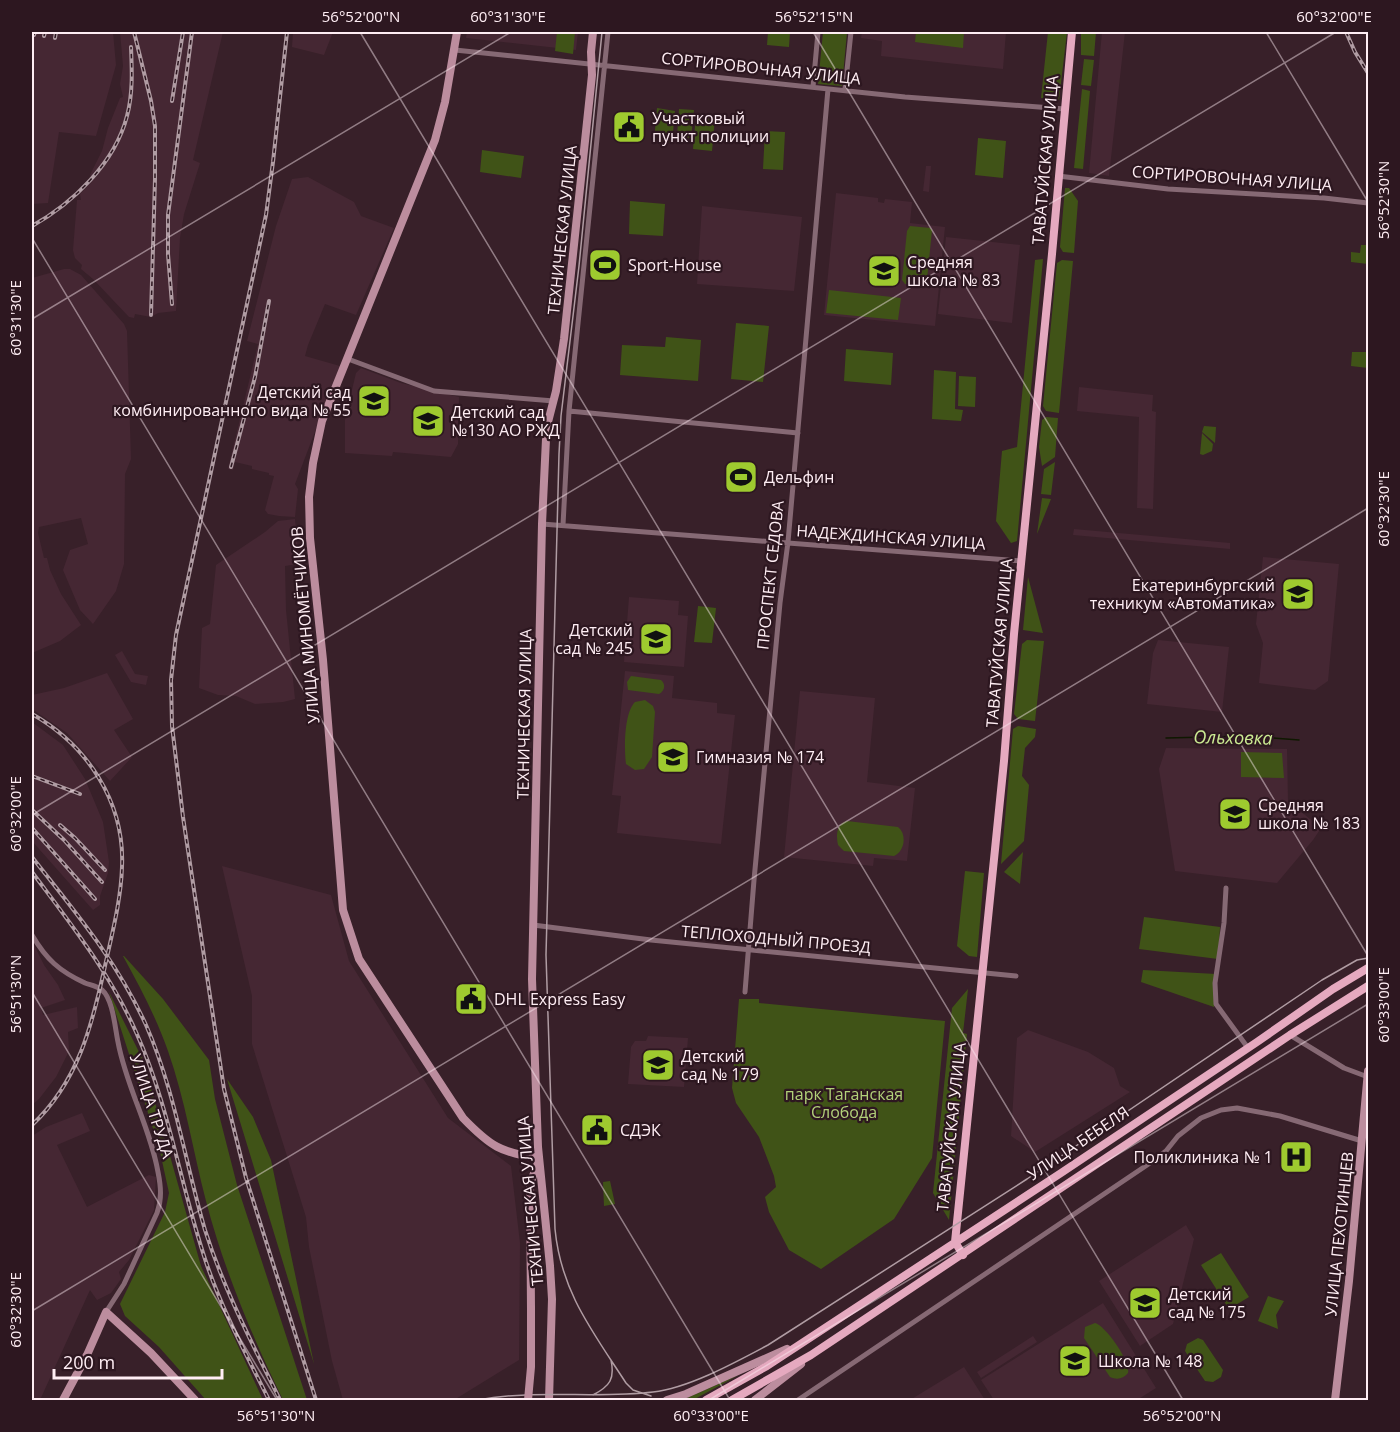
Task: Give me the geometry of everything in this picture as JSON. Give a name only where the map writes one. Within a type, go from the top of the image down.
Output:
[{"type":"main road","name":"УЛИЦА МИНОМЁТЧИКОВ","points":[[457,32],[435,140],[322,421],[309,497],[310,538],[323,660],[343,910],[360,959],[463,1118],[480,1136],[494,1146],[512,1154],[539,1158]]},
{"type":"main road","name":"ТЕХНИЧЕСКАЯ УЛИЦА","points":[[549,1401],[552,1329],[550,1266],[539,1158],[534,1064],[532,925],[542,524],[546,439],[564,339],[592,75],[593,32]]},
{"type":"main road","name":"ТАВАТУЙСКАЯ УЛИЦА","points":[[954,1242],[1003,772],[1072,32]]},
{"type":"main road","name":"УЛИЦА БЕБЕЛЯ","points":[[706,1401],[767,1366],[1248,1048],[1333,989],[1368,968]]},
{"type":"main road","name":"УЛИЦА БЕБЕЛЯ","points":[[732,1401],[811,1355],[1290,1035],[1368,986]]},
{"type":"main road","name":"УЛИЦА ПЕХОТИНЦЕВ","points":[[1335,1401],[1368,1092],[1368,1071]]},
{"type":"main road","points":[[528,1401],[531,1367],[530,1184],[539,1158]]},
{"type":"main road","points":[[954,1242],[963,1255]]},
{"type":"main road","points":[[63,1401],[106,1312],[151,1353],[195,1401]]},
{"type":"main road","name":"УЛИЦА БЕБЕЛЯ","points":[[668,1401],[802,1342]]},
{"type":"main road","name":"УЛИЦА БЕБЕЛЯ","points":[[755,1401],[811,1355]]},
{"type":"street","points":[[563,525],[569,411],[608,32]]},
{"type":"street","points":[[813,87],[818,32]]},
{"type":"street","points":[[845,90],[851,32]]},
{"type":"street","name":"СОРТИРОВОЧНАЯ УЛИЦА","points":[[455,50],[905,97],[1065,110]]},
{"type":"street","name":"ПРОСПЕКТ СЕДОВА","points":[[745,992],[828,89]]},
{"type":"street","name":"СОРТИРОВОЧНАЯ УЛИЦА","points":[[1058,176],[1168,189],[1324,198],[1368,203]]},
{"type":"street","points":[[348,359],[434,391],[554,401]]},
{"type":"street","points":[[569,411],[798,434]]},
{"type":"street","name":"НАДЕЖДИНСКАЯ УЛИЦА","points":[[542,524],[1022,561]]},
{"type":"street","points":[[1226,888],[1224,923],[1215,983],[1216,1004],[1248,1048]]},
{"type":"street","name":"ТЕПЛОХОДНЫЙ ПРОЕЗД","points":[[532,925],[651,940],[1016,976]]},
{"type":"street","name":"УЛИЦА ТРУДА","points":[[32,935],[51,962],[65,972],[102,990],[106,995],[114,1018],[125,1067],[149,1134],[158,1172],[161,1202],[157,1213],[124,1284],[106,1312]]},
{"type":"street","points":[[1290,1035],[1344,1068],[1368,1077]]},
{"type":"street","points":[[798,1401],[1153,1161],[1178,1136],[1201,1118],[1221,1110],[1250,1109],[1362,1141]]},
{"type":"shaded area","points":[[32,32],[113,32],[116,65],[96,136],[59,132],[48,203],[32,204]]},
{"type":"shaded area","points":[[120,32],[223,32],[193,160],[200,163],[184,214],[180,238],[176,311],[158,313],[151,317],[135,314],[134,318],[129,317],[81,269],[82,265],[75,258],[73,250],[77,200],[81,200],[80,194],[93,180],[90,175],[102,151],[120,98],[123,97],[120,84],[123,66]]},
{"type":"shaded area","points":[[293,32],[333,32],[324,55],[292,47]]},
{"type":"shaded area","points":[[467,32],[578,32],[576,50],[466,38]]},
{"type":"shaded area","points":[[862,32],[1006,32],[1003,69],[881,56],[882,41],[861,38]]},
{"type":"shaded area","points":[[1102,32],[1125,32],[1109,176],[1089,173]]},
{"type":"shaded area","points":[[926,166],[931,166],[929,192],[923,191]]},
{"type":"shaded area","points":[[308,177],[354,202],[361,216],[394,228],[356,315],[325,304],[308,345],[305,356],[340,366],[295,484],[298,489],[295,517],[268,514],[265,510],[274,476],[252,469],[252,466],[235,462],[233,470],[228,469],[258,344],[247,341],[276,226],[292,179]]},
{"type":"shaded area","name":"Средняя школа № 83","points":[[836,193],[878,198],[878,202],[884,203],[885,199],[912,202],[910,223],[945,227],[935,326],[824,315]]},
{"type":"shaded area","points":[[702,206],[802,217],[794,291],[697,284]]},
{"type":"shaded area","points":[[946,237],[1020,245],[1012,323],[938,314]]},
{"type":"shaded area","points":[[70,269],[81,275],[124,324],[127,331],[131,459],[125,474],[124,564],[116,591],[93,624],[80,610],[63,570],[70,550],[88,544],[81,518],[39,527],[38,533],[44,558],[47,558],[61,594],[81,625],[60,641],[32,653],[32,278]]},
{"type":"shaded area","points":[[361,368],[401,383],[459,397],[458,444],[451,457],[393,452],[392,456],[345,453],[345,419],[356,373]]},
{"type":"shaded area","points":[[1079,387],[1153,395],[1152,411],[1156,412],[1153,509],[1137,508],[1139,417],[1077,411]]},
{"type":"shaded area","points":[[295,519],[298,551],[305,558],[305,563],[285,566],[286,610],[295,699],[255,704],[236,696],[218,695],[199,688],[202,628],[210,624],[216,565],[278,521]]},
{"type":"shaded area","points":[[1074,529],[1230,543],[1230,549],[1073,535]]},
{"type":"shaded area","name":"Екатеринбургский техникум «Автоматика»","points":[[1263,557],[1339,564],[1328,681],[1315,690],[1259,683],[1263,643],[1256,624]]},
{"type":"shaded area","name":"Детский сад № 245","points":[[629,597],[679,601],[678,615],[688,616],[684,667],[624,662]]},
{"type":"shaded area","points":[[1158,640],[1229,647],[1222,712],[1147,704],[1153,653]]},
{"type":"shaded area","points":[[122,651],[135,674],[148,676],[146,685],[131,682],[115,655]]},
{"type":"shaded area","name":"Гимназия № 174","points":[[625,671],[674,676],[672,698],[717,703],[717,713],[735,715],[721,844],[617,833],[621,796],[612,795]]},
{"type":"shaded area","points":[[107,673],[133,719],[114,730],[132,757],[110,781],[67,733],[32,709],[32,695],[64,688]]},
{"type":"shaded area","points":[[800,691],[875,698],[867,782],[915,788],[907,861],[874,858],[873,866],[784,857]]},
{"type":"shaded area","points":[[32,722],[63,745],[85,779],[103,822],[109,862],[108,873],[100,896],[100,905],[93,910],[32,841]]},
{"type":"shaded area","name":"Средняя школа № 183","points":[[1166,748],[1287,749],[1288,801],[1321,828],[1277,883],[1175,871],[1159,769]]},
{"type":"shaded area","points":[[222,866],[331,895],[349,961],[448,1118],[511,1166],[520,1243],[519,1360],[454,1400],[343,1400],[332,1361],[309,1247],[306,1217],[252,1044],[252,996]]},
{"type":"shaded area","points":[[32,941],[65,1000],[41,1008],[43,1015],[77,1007],[78,1028],[68,1032],[69,1051],[56,1077],[32,1105]]},
{"type":"shaded area","points":[[1028,1030],[1088,1052],[1114,1068],[1120,1086],[1130,1092],[1035,1152],[1011,1136],[1017,1038]]},
{"type":"shaded area","name":"Детский сад № 179","points":[[648,1036],[688,1038],[684,1087],[628,1084],[631,1047],[635,1041],[646,1041]]},
{"type":"shaded area","points":[[82,1113],[90,1131],[57,1145],[87,1207],[149,1175],[156,1177],[154,1210],[129,1260],[119,1272],[121,1279],[111,1293],[97,1300],[90,1290],[40,1400],[32,1400],[32,1136],[46,1127]]},
{"type":"shaded area","name":"Детский сад № 175","points":[[1186,1225],[1194,1239],[1173,1324],[1140,1346],[1099,1281]]},
{"type":"shaded area","name":"Школа № 148","points":[[1103,1303],[1156,1388],[1137,1400],[994,1400],[981,1380]]},
{"type":"shaded area","points":[[1033,1336],[1037,1342],[981,1378],[977,1372]]},
{"type":"shaded area","points":[[964,1367],[985,1400],[910,1400]]},
{"type":"green space","points":[[557,32],[575,32],[573,54],[555,51]]},
{"type":"green space","points":[[768,32],[790,32],[789,47],[767,45]]},
{"type":"green space","points":[[823,32],[847,32],[842,86],[818,84]]},
{"type":"green space","points":[[916,32],[964,32],[963,48],[915,42]]},
{"type":"green space","points":[[1048,32],[1067,32],[1059,100],[1041,98]]},
{"type":"green space","points":[[1081,32],[1096,32],[1094,56],[1081,55]]},
{"type":"green space","points":[[1084,59],[1094,60],[1091,86],[1081,85]]},
{"type":"green space","points":[[1082,89],[1090,91],[1083,169],[1074,168]]},
{"type":"green space","points":[[657,108],[675,111],[672,143],[654,141]]},
{"type":"green space","points":[[679,109],[694,110],[691,138],[677,136]]},
{"type":"green space","points":[[696,115],[715,118],[712,151],[693,149]]},
{"type":"green space","points":[[765,131],[785,132],[783,170],[763,169]]},
{"type":"green space","points":[[978,138],[1006,141],[1003,178],[975,175]]},
{"type":"green space","points":[[482,150],[524,156],[521,178],[480,172]]},
{"type":"green space","points":[[1065,188],[1069,188],[1078,201],[1074,253],[1063,252],[1060,247]]},
{"type":"green space","points":[[630,201],[665,204],[663,236],[629,234]]},
{"type":"green space","points":[[910,226],[932,230],[927,280],[923,286],[905,284],[902,280],[907,231]]},
{"type":"green space","points":[[1361,245],[1368,245],[1368,264],[1351,262],[1351,252],[1360,253]]},
{"type":"green space","points":[[1043,259],[1017,541],[1011,543],[996,521],[1002,451],[1017,447],[1035,260]]},
{"type":"green space","points":[[1062,260],[1073,261],[1059,413],[1046,411],[1043,406],[1057,263]]},
{"type":"green space","points":[[829,290],[901,298],[898,320],[826,313]]},
{"type":"green space","points":[[736,323],[769,326],[763,382],[731,379]]},
{"type":"green space","points":[[666,337],[701,340],[698,381],[620,375],[622,345],[665,347]]},
{"type":"green space","points":[[846,349],[893,353],[891,385],[844,381]]},
{"type":"green space","points":[[1352,352],[1368,352],[1368,368],[1351,366]]},
{"type":"green space","points":[[934,370],[956,372],[955,409],[963,410],[961,421],[932,419]]},
{"type":"green space","points":[[959,376],[976,377],[975,407],[958,406]]},
{"type":"green space","points":[[1046,417],[1058,418],[1055,457],[1042,466],[1039,447],[1042,420]]},
{"type":"green space","points":[[1204,426],[1216,427],[1215,443],[1202,432]]},
{"type":"green space","points":[[1202,433],[1213,444],[1212,451],[1203,455],[1200,454]]},
{"type":"green space","points":[[1055,462],[1051,495],[1041,494],[1044,469]]},
{"type":"green space","points":[[1042,498],[1051,499],[1037,534]]},
{"type":"green space","points":[[1028,577],[1043,633],[1023,630]]},
{"type":"green space","points":[[698,606],[716,608],[712,643],[694,642]]},
{"type":"green space","points":[[1027,640],[1044,641],[1035,721],[1018,719],[1014,714],[1022,644]]},
{"type":"green space","points":[[631,676],[661,680],[664,683],[664,689],[659,694],[628,690],[627,682]]},
{"type":"green space","points":[[645,700],[653,706],[655,712],[652,757],[644,769],[635,770],[626,764],[627,722],[631,707],[635,702]]},
{"type":"green space","points":[[1018,726],[1036,729],[1035,737],[1025,748],[1022,776],[1029,785],[1024,841],[1001,864],[1013,729]]},
{"type":"green space","points":[[1241,752],[1282,753],[1284,778],[1241,777]]},
{"type":"green space","points":[[847,821],[898,827],[904,838],[901,850],[894,856],[844,851],[838,845],[837,834],[841,825]]},
{"type":"green space","points":[[1023,852],[1020,884],[1004,872]]},
{"type":"green space","points":[[965,871],[984,873],[977,957],[969,956],[957,946]]},
{"type":"green space","points":[[1144,917],[1220,927],[1218,959],[1139,949]]},
{"type":"green space","points":[[123,956],[163,999],[209,1060],[215,1099],[237,1185],[307,1400],[283,1400],[260,1352],[213,1227],[168,1051],[153,1014]]},
{"type":"green space","points":[[1143,970],[1216,974],[1214,1007],[1141,982]]},
{"type":"green space","points":[[968,989],[963,1033],[967,1034],[949,1220],[933,1193],[952,1008]]},
{"type":"green space","points":[[109,992],[143,1060],[201,1266],[263,1400],[206,1400],[159,1347],[125,1316],[120,1304],[165,1212],[169,1193],[159,1147]]},
{"type":"green space","name":"парк Таганская Слобода","points":[[739,999],[759,999],[759,1003],[945,1021],[932,1158],[894,1219],[821,1269],[789,1250],[769,1212],[765,1197],[776,1187],[774,1176],[759,1137],[736,1103],[732,1088]]},
{"type":"green space","points":[[227,1079],[253,1117],[271,1160],[314,1364]]},
{"type":"green space","points":[[610,1181],[615,1204],[604,1206],[603,1182]]},
{"type":"green space","points":[[1221,1253],[1249,1297],[1229,1309],[1201,1265]]},
{"type":"green space","points":[[1268,1296],[1284,1301],[1276,1315],[1278,1329],[1258,1321]]},
{"type":"green space","points":[[1095,1323],[1111,1337],[1126,1361],[1128,1373],[1122,1378],[1110,1377],[1084,1338],[1085,1327]]},
{"type":"green space","points":[[1198,1338],[1203,1340],[1223,1370],[1221,1377],[1213,1382],[1205,1381],[1185,1351],[1187,1344]]},
{"type":"green space","points":[[739,1375],[693,1400],[679,1400],[687,1398]]},
{"type":"waterway","name":"Ольховка","points":[[1166,738],[1250,736],[1299,740]]},
{"type":"tram line","points":[[602,32],[579,266],[561,416],[559,454],[546,955],[555,1229],[564,1272],[580,1310],[626,1383],[633,1390],[651,1396]]},
{"type":"tram line","points":[[478,1400],[521,1395],[610,1395],[653,1392],[697,1380],[727,1366],[768,1345],[1027,1179],[1322,980],[1357,960],[1368,958]]},
{"type":"tram line","points":[[593,1395],[610,1381],[612,1377],[611,1360]]},
{"type":"railway","points":[[44,36],[45,32]]},
{"type":"railway","points":[[55,38],[56,32]]},
{"type":"railway","points":[[134,32],[155,126],[151,315]]},
{"type":"railway","points":[[172,101],[183,32]]},
{"type":"railway","points":[[172,304],[168,215],[192,32]]},
{"type":"railway","points":[[287,32],[266,215],[176,635],[171,680],[172,726],[183,817],[224,1089],[246,1178],[316,1400]]},
{"type":"railway","points":[[1346,32],[1368,73]]},
{"type":"railway","points":[[32,226],[77,193],[113,150],[129,108],[132,82],[131,47]]},
{"type":"railway","points":[[231,467],[255,377],[269,301]]},
{"type":"railway","points":[[32,714],[70,742],[99,778],[117,820],[122,867],[116,917],[95,1010],[81,1052],[61,1090],[32,1125]]},
{"type":"railway","points":[[32,776],[80,794]]},
{"type":"railway","points":[[32,810],[64,840],[102,882]]},
{"type":"railway","points":[[60,825],[105,870]]},
{"type":"railway","points":[[32,828],[95,899]]},
{"type":"railway","points":[[32,857],[109,958],[146,1025],[165,1075],[205,1230],[221,1274],[280,1400]]},
{"type":"railway","points":[[32,872],[102,969],[136,1032],[166,1116],[196,1231],[211,1277],[234,1331],[269,1400]]},
{"type":"place","name":"Участковый пункт полиции","points":[[629,127]]},
{"type":"place","name":"Sport-House","points":[[605,265]]},
{"type":"place","name":"Средняя школа № 83","points":[[884,271]]},
{"type":"place","name":"Детский сад комбинированного вида № 55","points":[[374,401]]},
{"type":"place","name":"Детский сад №130 АО РЖД","points":[[428,421]]},
{"type":"place","name":"Дельфин","points":[[741,477]]},
{"type":"place","name":"Екатеринбургский техникум «Автоматика»","points":[[1298,594]]},
{"type":"place","name":"Детский сад № 245","points":[[656,639]]},
{"type":"place","name":"Гимназия № 174","points":[[673,757]]},
{"type":"place","name":"Средняя школа № 183","points":[[1235,814]]},
{"type":"place","name":"DHL Express Easy","points":[[471,999]]},
{"type":"place","name":"Детский сад № 179","points":[[658,1065]]},
{"type":"place","name":"СДЭК","points":[[597,1130]]},
{"type":"place","name":"Поликлиника № 1","points":[[1296,1157]]},
{"type":"place","name":"Детский сад № 175","points":[[1145,1303]]},
{"type":"place","name":"Школа № 148","points":[[1075,1361]]}]
